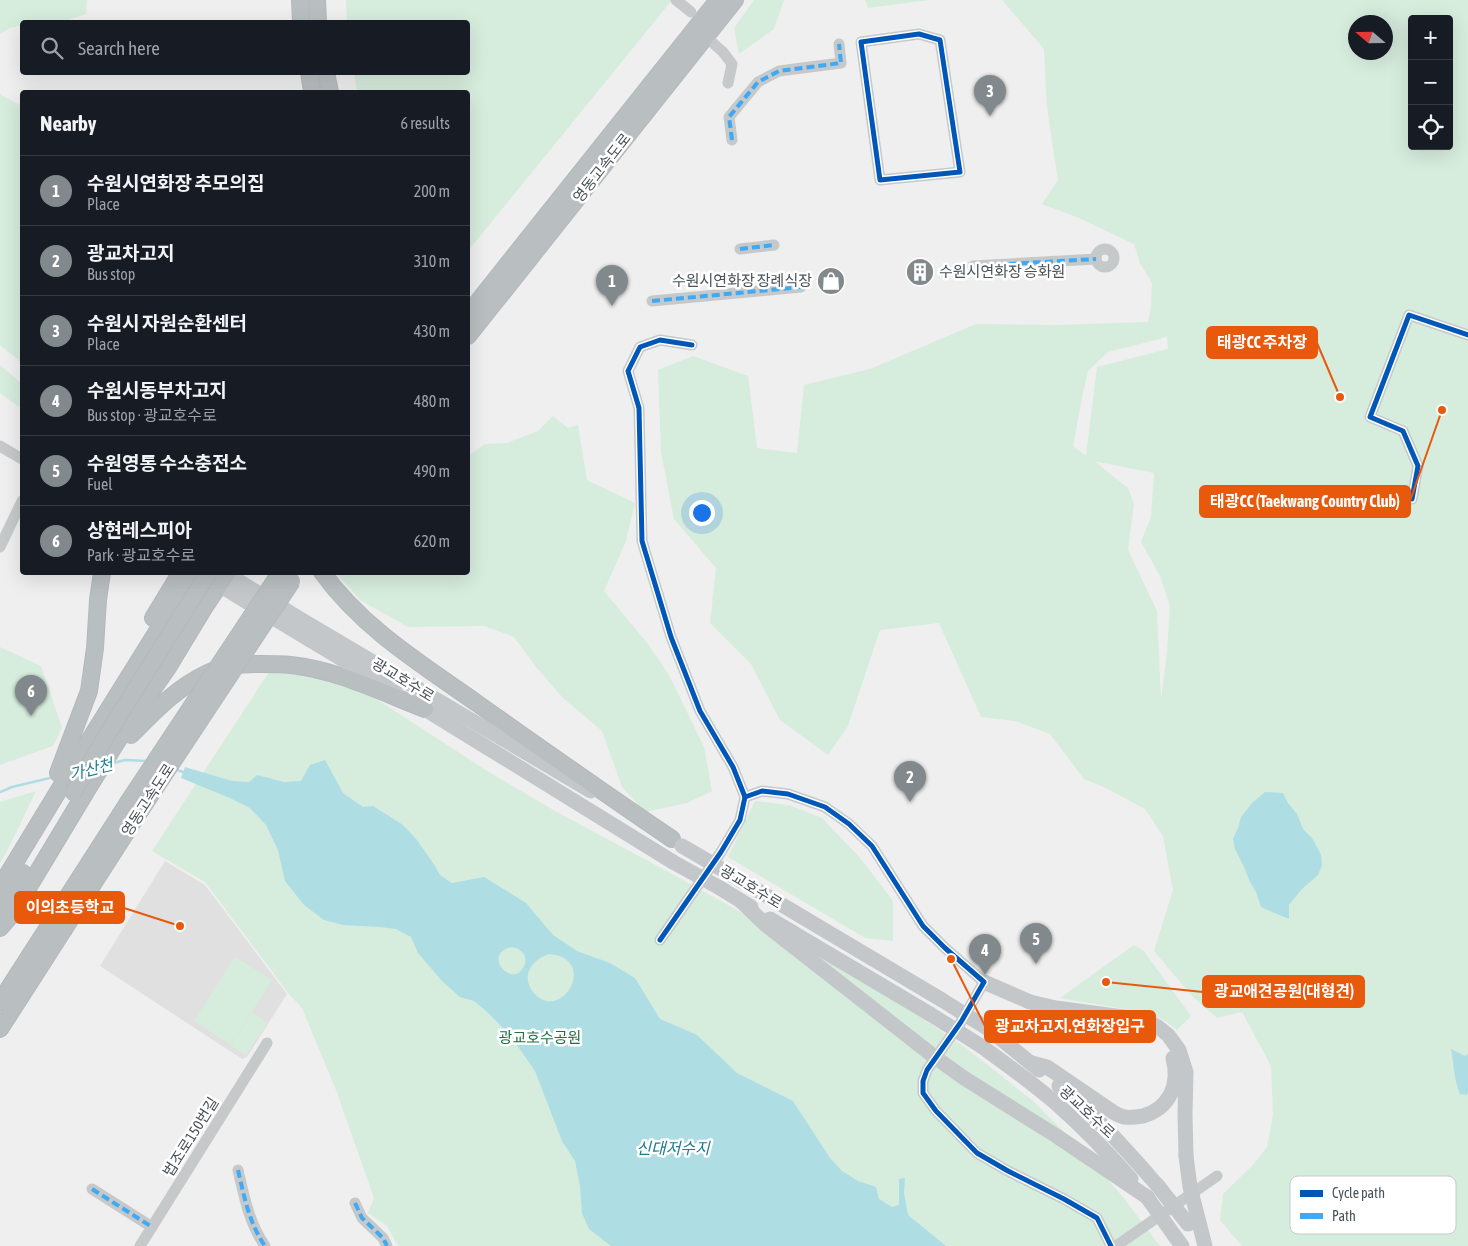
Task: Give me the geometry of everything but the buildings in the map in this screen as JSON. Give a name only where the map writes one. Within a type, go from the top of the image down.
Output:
[{"type":"highway","points":[[300,0],[301,20]]},
{"type":"highway","points":[[317,0],[318,20]]},
{"type":"highway","name":"영동고속도로","points":[[470,311],[718,0]]},
{"type":"highway","name":"영동고속도로","points":[[470,333],[735,0]]},
{"type":"highway","points":[[309,75],[312,90]]},
{"type":"highway","points":[[327,75],[330,90]]},
{"type":"highway","points":[[73,746],[90,691],[102,575]]},
{"type":"highway","points":[[0,887],[48,799],[58,773],[73,746],[179,575]]},
{"type":"highway","points":[[0,870],[192,575]]},
{"type":"highway","points":[[0,928],[12,913],[80,791],[114,724],[207,575]]},
{"type":"highway","name":"영동고속도로","points":[[0,1002],[134,807],[287,575]]},
{"type":"highway","points":[[324,575],[345,601],[374,628],[407,654],[677,843]]},
{"type":"highway","points":[[0,912],[80,791],[124,737],[225,576]]},
{"type":"highway","points":[[124,737],[176,692],[210,672],[241,664],[290,665],[310,668],[344,677],[425,709]]},
{"type":"highway","name":"영동고속도로","points":[[0,1029],[134,807]]},
{"type":"main road","name":"광교호수로","points":[[225,576],[244,601],[425,709],[673,862],[720,888],[981,1046],[1058,1105],[1188,1224],[1205,1246]]},
{"type":"main road","name":"광교호수로","points":[[225,576],[990,1030],[1071,1095],[1118,1141],[1152,1192],[1178,1240]]},
{"type":"main road","points":[[742,902],[766,926],[964,1078],[1055,1135],[1152,1192]]},
{"type":"main road","points":[[984,982],[1030,1002],[1056,1008],[1145,1020],[1168,1034],[1179,1050],[1186,1072],[1186,1156],[1190,1187],[1205,1246]]},
{"type":"main road","points":[[1032,1063],[1047,1067],[1113,1112],[1124,1117],[1137,1118],[1151,1114],[1162,1106],[1170,1095],[1175,1083],[1176,1070],[1173,1057],[1159,1038],[1127,1019]]},
{"type":"street","points":[[676,0],[691,12]]},
{"type":"street","points":[[919,34],[940,40],[960,172],[880,180],[861,42],[919,34]]},
{"type":"street","points":[[714,44],[732,64],[728,83]]},
{"type":"street","points":[[732,140],[729,117],[758,82],[779,71],[841,63],[839,44]]},
{"type":"street","points":[[740,249],[774,246]]},
{"type":"street","points":[[973,266],[1096,259]]},
{"type":"street","points":[[652,301],[801,287]]},
{"type":"street","points":[[1412,499],[1418,466],[1403,431],[1370,418],[1409,315],[1468,335]]},
{"type":"street","points":[[660,940],[722,852],[740,820],[745,797],[733,767],[700,712],[671,638],[642,541],[639,408],[628,371],[640,347],[660,340],[692,345]]},
{"type":"street","points":[[0,446],[20,459]]},
{"type":"street","points":[[0,547],[20,506]]},
{"type":"street","points":[[745,797],[762,791],[788,794],[825,807],[849,824],[872,846],[923,926],[984,982],[961,1022],[927,1070],[922,1081],[923,1093],[936,1111],[977,1153],[1008,1172],[1064,1199],[1097,1218],[1111,1246]]},
{"type":"street","name":"법조로150번길","points":[[140,1246],[267,1043]]},
{"type":"street","points":[[238,1170],[245,1204],[258,1235],[265,1246]]},
{"type":"street","points":[[1116,1246],[1217,1176]]},
{"type":"street","points":[[92,1189],[152,1227]]},
{"type":"street","points":[[355,1203],[362,1218],[383,1238],[386,1246]]},
{"type":"shaded area","points":[[165,861],[205,885],[287,994],[247,1057],[242,1059],[100,966]]},
{"type":"green space","points":[[0,0],[87,0],[86,14],[68,20],[20,20],[20,26],[10,28],[0,34]]},
{"type":"green space","points":[[346,0],[672,0],[470,249],[470,90],[357,90],[354,75],[470,75],[470,20],[347,20]]},
{"type":"green space","points":[[754,0],[784,0],[774,29],[739,54],[734,28]]},
{"type":"green space","points":[[865,0],[929,0],[868,8]]},
{"type":"green space","points":[[1002,0],[1468,0],[1468,1246],[1242,1246],[1220,1220],[1223,1194],[1254,1164],[1267,1147],[1273,1114],[1271,1066],[1242,1012],[1217,1018],[1192,996],[1154,951],[1173,890],[1163,836],[1145,809],[1104,787],[1084,779],[1050,734],[1015,721],[981,717],[939,623],[880,630],[848,726],[828,755],[780,720],[751,664],[710,623],[716,568],[674,519],[661,452],[658,370],[693,356],[748,376],[757,448],[797,453],[804,385],[870,369],[976,324],[1055,325],[1148,322],[1152,283],[1140,263],[1134,244],[1079,218],[1042,204],[1058,180],[1047,108],[1044,49]],"holes":[[[1167,336],[1168,349],[1097,367],[1086,456],[1073,446],[1088,371],[1108,352]],[[1094,461],[1154,473],[1151,517],[1141,542],[1160,576],[1170,606],[1167,653],[1161,699],[1157,611],[1128,550],[1134,504],[1128,488]]]},
{"type":"green space","points":[[0,93],[20,105],[20,361],[0,345]]},
{"type":"green space","points":[[0,365],[20,382],[19,407],[0,393]]},
{"type":"green space","points":[[553,416],[568,428],[578,425],[587,480],[635,503],[626,541],[604,591],[648,644],[669,675],[704,747],[712,791],[687,803],[645,812],[622,787],[602,731],[563,698],[536,667],[514,637],[485,626],[408,627],[360,600],[338,575],[470,575],[470,455],[485,444],[507,443],[538,431]]},
{"type":"green space","points":[[0,647],[41,666],[62,728],[53,746],[0,765]]},
{"type":"green space","name":"광교호수공원","points":[[271,669],[306,672],[364,691],[484,769],[555,811],[878,988],[966,1048],[1032,1100],[1079,1147],[1123,1197],[1160,1246],[398,1246],[387,1226],[368,1213],[374,1198],[336,1090],[302,1008],[289,994],[205,882],[152,851]]},
{"type":"green space","points":[[36,791],[7,851],[0,863],[0,802]]},
{"type":"green space","points":[[755,801],[789,805],[822,818],[861,859],[893,901],[893,941],[865,938],[728,857]]},
{"type":"green space","points":[[1134,945],[1143,950],[1191,1016],[1177,1030],[1163,1020],[1147,1013],[1060,998]]},
{"type":"green space","points":[[235,957],[272,980],[231,1045],[194,1021]]},
{"type":"green space","points":[[252,1013],[267,1023],[246,1055],[231,1046]]},
{"type":"water","name":"신대저수지","points":[[325,760],[343,793],[363,807],[373,806],[403,825],[417,840],[440,875],[452,883],[484,877],[526,903],[553,935],[577,951],[610,963],[635,978],[660,1019],[697,1035],[737,1073],[793,1101],[830,1158],[842,1171],[858,1181],[876,1187],[879,1199],[892,1207],[899,1205],[899,1179],[905,1178],[904,1193],[908,1215],[946,1246],[611,1246],[589,1229],[582,1213],[580,1186],[575,1161],[562,1141],[535,1071],[510,1035],[474,1001],[460,997],[442,981],[418,953],[411,937],[396,929],[343,925],[324,920],[304,905],[285,881],[278,850],[266,825],[250,808],[181,778],[185,767],[232,781],[249,782],[257,775],[284,782],[301,781],[310,765]],"holes":[[[511,947],[521,951],[525,956],[524,966],[519,972],[513,974],[507,973],[499,963],[502,951]],[[550,954],[565,959],[572,967],[574,977],[570,988],[563,996],[554,1001],[544,1000],[533,992],[528,980],[530,968],[538,959]]]},
{"type":"water","points":[[1265,792],[1283,793],[1297,814],[1303,829],[1312,838],[1321,855],[1322,865],[1318,875],[1302,889],[1289,905],[1289,919],[1261,907],[1256,892],[1235,849],[1233,839],[1241,817],[1252,803]]},
{"type":"water","points":[[1451,1049],[1465,1056],[1468,1054],[1467,1095],[1460,1094],[1458,1089]]},
{"type":"waterway","name":"가산천","points":[[110,764],[125,760],[147,761]]},
{"type":"waterway","name":"가산천","points":[[174,769],[183,772]]},
{"type":"waterway","name":"가산천","points":[[0,792],[12,787],[54,777]]},
{"type":"marked path","points":[[732,140],[729,117],[758,82],[779,71],[841,63],[839,44]]},
{"type":"marked path","points":[[740,249],[774,245]]},
{"type":"marked path","points":[[973,266],[1096,259]]},
{"type":"marked path","points":[[652,301],[801,287]]},
{"type":"marked path","points":[[238,1170],[251,1219],[265,1246]]},
{"type":"marked path","points":[[92,1189],[152,1227]]},
{"type":"marked path","points":[[355,1203],[362,1218],[383,1238],[387,1246]]},
{"type":"cycle path","points":[[919,34],[940,40],[960,172],[880,180],[861,42],[919,34]]},
{"type":"cycle path","points":[[1412,499],[1418,466],[1403,431],[1370,417],[1409,315],[1468,335]]},
{"type":"cycle path","points":[[660,940],[721,852],[740,820],[745,797],[733,767],[700,711],[671,637],[642,541],[639,408],[628,371],[640,347],[660,340],[692,345]]},
{"type":"cycle path","points":[[745,797],[762,791],[788,794],[825,807],[849,824],[872,846],[923,926],[984,982],[961,1022],[927,1070],[923,1081],[923,1093],[936,1111],[977,1153],[1097,1218],[1111,1246]]},
{"type":"place","name":"수원시 자원순환센터","points":[[990,116]]},
{"type":"place","name":"수원시연화장 승화원","points":[[920,272]]},
{"type":"place","name":"수원시연화장 장례식장","points":[[831,281]]},
{"type":"place","name":"수원시연화장 추모의집","points":[[612,306]]},
{"type":"place","name":"태광CC 주차장","points":[[1340,397]]},
{"type":"place","name":"태광CC (Taekwang Country Club)","points":[[1442,410]]},
{"type":"place","name":"상현레스피아","points":[[31,716]]},
{"type":"place","name":"광교차고지","points":[[910,802]]},
{"type":"place","name":"이의초등학교","points":[[180,926]]},
{"type":"place","name":"광교차고지.연화장입구","points":[[951,959]]},
{"type":"place","name":"수원영통 수소충전소","points":[[1036,964]]},
{"type":"place","name":"수원시동부차고지","points":[[985,975]]},
{"type":"place","name":"광교애견공원(대형견)","points":[[1106,982]]}]
